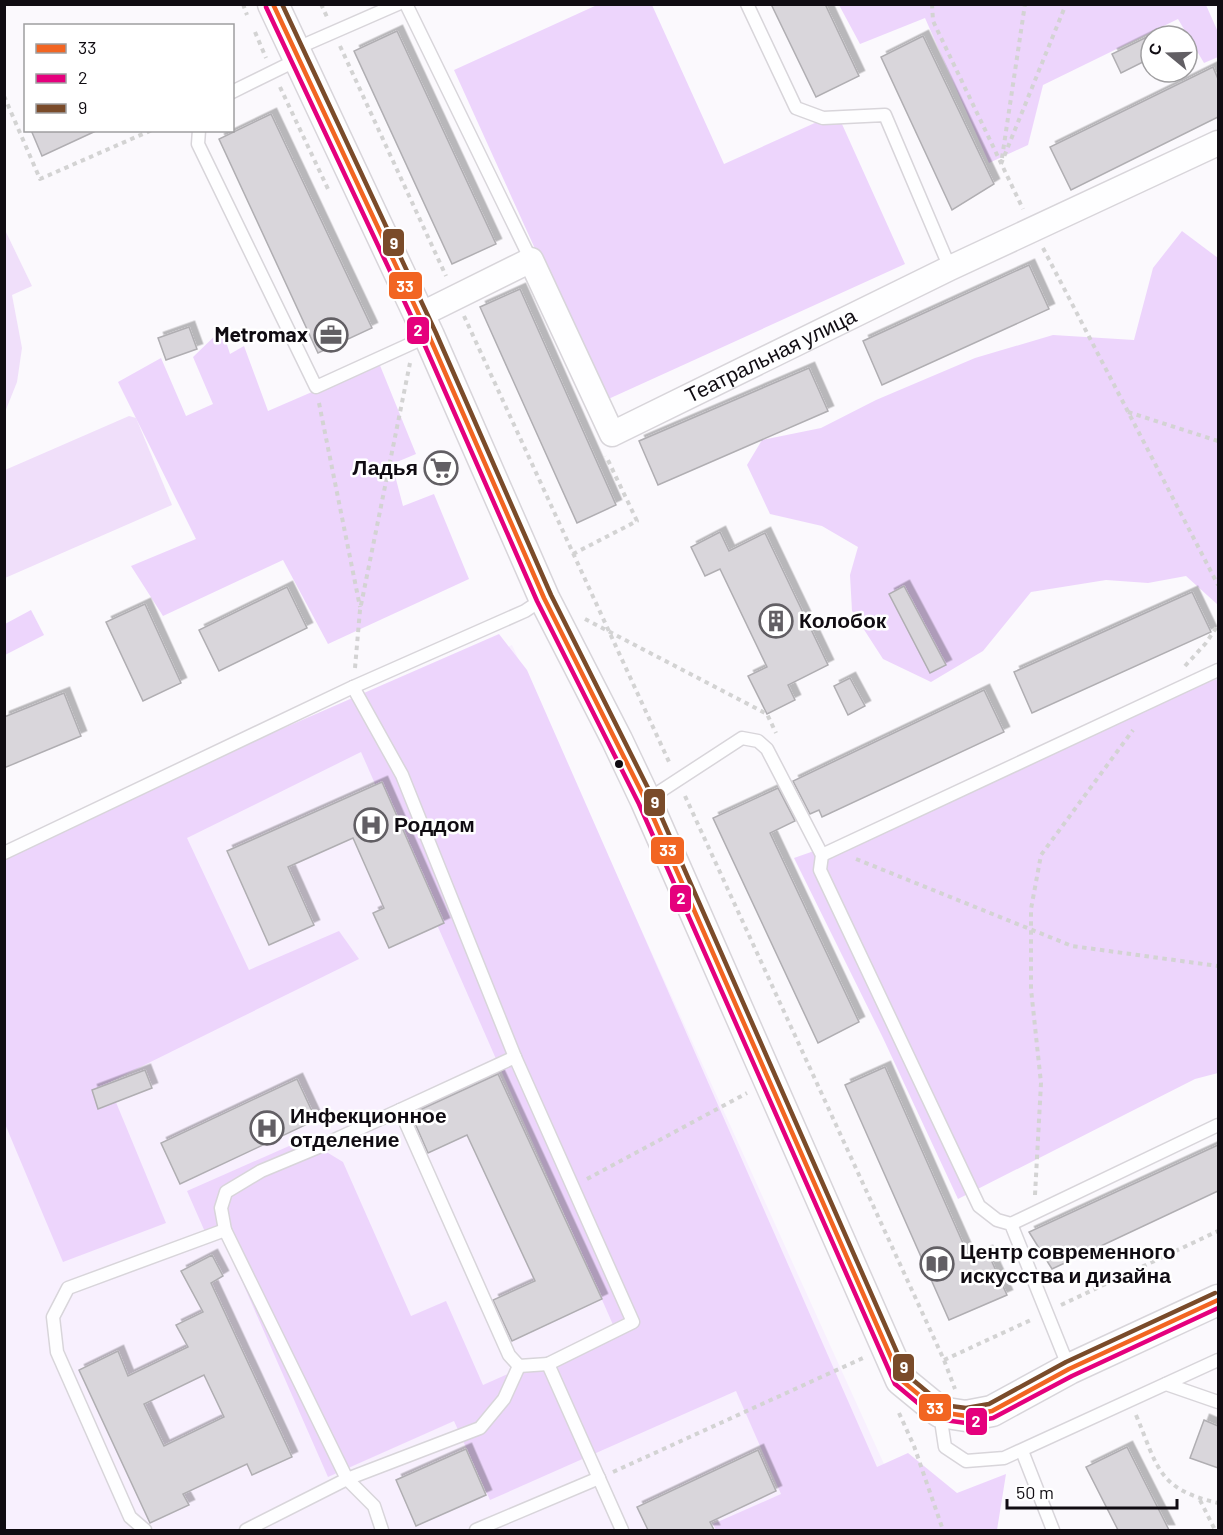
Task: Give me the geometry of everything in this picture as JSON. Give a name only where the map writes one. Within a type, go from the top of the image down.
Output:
[{"type":"street","points":[[273,4],[423,326],[544,598],[618,740],[646,801],[902,1380],[953,1414],[992,1411],[1070,1369],[1218,1300]]},
{"type":"street","name":"Театральная улица","points":[[531,260],[612,434],[950,268],[1218,143]]},
{"type":"street","points":[[423,326],[455,297],[531,260]]},
{"type":"lane","points":[[234,91],[377,9],[398,4]]},
{"type":"lane","points":[[406,4],[531,260]]},
{"type":"lane","points":[[747,4],[796,108],[823,117],[885,115],[950,268]]},
{"type":"lane","points":[[199,132],[198,144],[316,387],[423,326]]},
{"type":"lane","points":[[4,853],[353,687],[525,611],[544,598]]},
{"type":"lane","points":[[1218,670],[827,852],[820,870],[979,1206],[997,1220],[1011,1224],[1218,1125]]},
{"type":"lane","points":[[353,687],[402,775],[515,1057],[633,1322],[548,1364],[519,1366]]},
{"type":"lane","points":[[646,801],[742,738],[758,741],[767,749],[827,852]]},
{"type":"lane","points":[[382,1530],[374,1506],[347,1479],[225,1230],[221,1208],[226,1192],[261,1171],[515,1057]]},
{"type":"lane","points":[[400,1110],[509,1355],[519,1366]]},
{"type":"lane","points":[[1011,1224],[1070,1369]]},
{"type":"lane","points":[[145,1530],[130,1517],[57,1352],[53,1317],[68,1288],[225,1230]]},
{"type":"lane","points":[[953,1414],[945,1447],[966,1461],[1004,1458],[1218,1359]]},
{"type":"lane","points":[[548,1364],[622,1530]]},
{"type":"lane","points":[[246,1530],[347,1479],[480,1428],[504,1399],[519,1366]]},
{"type":"lane","points":[[1166,1383],[1218,1402]]},
{"type":"lane","points":[[1022,1451],[1053,1530]]},
{"type":"lane","points":[[476,1530],[600,1478]]},
{"type":"path","points":[[321,4],[944,1360],[953,1414]]},
{"type":"path","points":[[932,4],[933,21],[1001,164],[1218,585]]},
{"type":"path","points":[[1001,164],[1025,4]]},
{"type":"path","points":[[1001,164],[1066,4]]},
{"type":"path","points":[[4,96],[40,179],[147,132]]},
{"type":"path","points":[[353,687],[360,610],[410,360]]},
{"type":"path","points":[[316,387],[360,610]]},
{"type":"path","points":[[1128,412],[1218,441]]},
{"type":"path","points":[[581,617],[767,714],[777,735]]},
{"type":"path","points":[[1183,668],[1206,643],[1218,625]]},
{"type":"path","points":[[1034,1213],[1041,1083],[1031,989],[1031,909],[1041,855],[1153,700]]},
{"type":"path","points":[[827,852],[1031,928],[1072,946],[1218,966]]},
{"type":"path","points":[[573,1186],[750,1091]]},
{"type":"path","points":[[944,1360],[1218,1231]]},
{"type":"path","points":[[600,1478],[872,1354]]},
{"type":"path","points":[[1129,1401],[1162,1476],[1187,1495],[1218,1503]]},
{"type":"path","points":[[1199,1499],[1215,1530]]},
{"type":"shaded area","points":[[597,5],[652,5],[724,164],[837,113],[905,264],[604,401],[454,70]]},
{"type":"shaded area","points":[[839,5],[1206,5],[1218,32],[1218,57],[1204,63],[1199,55],[1199,24],[1181,24],[1178,19],[1168,24],[1139,24],[1139,38],[1043,85],[1028,145],[989,163],[925,18],[860,44]]},
{"type":"shaded area","points":[[4,228],[32,286],[12,295],[22,348],[17,382],[5,412]]},
{"type":"shaded area","points":[[1182,231],[1218,258],[1218,605],[1186,576],[1148,583],[1106,580],[1031,592],[983,651],[931,682],[883,659],[852,611],[850,575],[858,547],[822,526],[770,514],[747,465],[762,440],[821,428],[876,400],[975,358],[1053,335],[1134,340],[1153,268]]},
{"type":"shaded area","points":[[222,329],[230,354],[244,346],[268,411],[379,363],[416,454],[392,464],[403,506],[434,494],[469,579],[328,644],[283,560],[163,616],[131,566],[196,539],[118,382],[161,358],[186,416],[213,404],[193,357]]},
{"type":"shaded area","points":[[129,416],[136,418],[172,505],[5,578],[5,470]]},
{"type":"shaded area","points":[[31,610],[44,635],[5,655],[5,624]]},
{"type":"shaded area","points":[[499,634],[527,670],[877,1467],[908,1453],[957,1493],[1006,1474],[997,1530],[716,1530],[713,1524],[781,1494],[736,1391],[490,1500],[454,1421],[328,1477],[222,1236],[209,1241],[187,1191],[305,1139],[343,1162],[411,1316],[446,1301],[483,1385],[614,1327],[361,752],[187,838],[249,970],[339,931],[359,959],[108,1083],[166,1223],[63,1262],[5,1124],[4,850]]},
{"type":"shaded area","points":[[512,645],[914,1530],[5,1530],[4,882]]},
{"type":"shaded area","points":[[1218,679],[1218,1073],[1195,1079],[958,1199],[883,1038],[794,858],[945,805],[1170,692]]},
{"type":"building","points":[[771,4],[825,4],[859,76],[816,97]]},
{"type":"building","points":[[397,31],[496,244],[452,264],[354,51]]},
{"type":"building","points":[[923,36],[994,184],[952,210],[881,57]]},
{"type":"building","points":[[1139,41],[1139,64],[1121,73],[1112,54]]},
{"type":"building","points":[[1213,67],[1218,79],[1218,117],[1071,190],[1050,147],[1178,84],[1199,84],[1199,74]]},
{"type":"building","points":[[271,114],[372,328],[318,353],[219,139]]},
{"type":"building","points":[[32,132],[94,132],[42,156]]},
{"type":"building","points":[[1029,265],[1049,309],[882,385],[863,341]]},
{"type":"building","points":[[520,289],[616,505],[577,523],[480,307]]},
{"type":"building","points":[[189,327],[197,349],[166,360],[158,338]]},
{"type":"building","points":[[809,368],[828,411],[658,485],[639,441]]},
{"type":"building","name":"Колобок","points":[[720,532],[729,551],[765,533],[828,665],[788,685],[795,700],[767,714],[748,676],[767,667],[720,569],[705,576],[691,547]]},
{"type":"building","points":[[904,586],[946,665],[930,673],[889,594]]},
{"type":"building","points":[[287,587],[307,628],[219,671],[199,630]]},
{"type":"building","points":[[1192,592],[1211,632],[1032,713],[1014,672]]},
{"type":"building","points":[[145,604],[181,683],[143,701],[106,622]]},
{"type":"building","points":[[850,678],[865,706],[848,715],[834,686]]},
{"type":"building","points":[[984,690],[1004,732],[822,817],[819,810],[810,814],[793,781]]},
{"type":"building","points":[[64,693],[81,736],[4,768],[4,717]]},
{"type":"building","points":[[382,782],[444,923],[389,948],[373,913],[384,908],[353,838],[288,867],[314,925],[269,945],[227,851]]},
{"type":"building","points":[[778,788],[795,821],[770,833],[859,1022],[818,1043],[713,818]]},
{"type":"building","points":[[885,1067],[970,1259],[987,1251],[1007,1295],[949,1320],[845,1085]]},
{"type":"building","points":[[145,1070],[152,1088],[98,1109],[92,1090]]},
{"type":"building","points":[[498,1074],[602,1299],[512,1341],[493,1300],[535,1281],[467,1135],[428,1153],[411,1114]]},
{"type":"building","points":[[297,1079],[316,1120],[180,1184],[161,1143]]},
{"type":"building","points":[[1218,1145],[1218,1191],[1052,1269],[1029,1232]]},
{"type":"building","points":[[212,1255],[223,1276],[211,1283],[292,1457],[252,1475],[247,1464],[183,1494],[189,1505],[150,1523],[79,1370],[118,1351],[128,1376],[188,1347],[176,1325],[203,1312],[181,1271]],"holes":[[[204,1375],[224,1417],[164,1446],[144,1404]]]},
{"type":"building","points":[[1204,1420],[1218,1426],[1218,1468],[1190,1458]]},
{"type":"building","points":[[1127,1447],[1169,1530],[1118,1530],[1086,1467]]},
{"type":"building","points":[[466,1449],[486,1495],[416,1526],[396,1480]]},
{"type":"building","points":[[758,1450],[776,1491],[710,1522],[714,1530],[648,1530],[637,1507]]},
{"type":"transit line","name":"33","points":[[273,4],[429,336],[544,598],[646,801],[901,1380],[940,1412],[966,1416],[992,1411],[1069,1369],[1218,1300]]},
{"type":"transit line","name":"9","points":[[282,4],[436,333],[551,595],[653,798],[907,1375],[943,1405],[966,1408],[989,1404],[1066,1362],[1215,1293]]},
{"type":"transit line","name":"2","points":[[266,7],[422,339],[537,601],[639,804],[895,1384],[937,1419],[966,1423],[993,1418],[1072,1376],[1218,1308]]},
{"type":"place","name":"Metromax","points":[[331,335]]},
{"type":"place","name":"Ладья","points":[[441,468]]},
{"type":"place","name":"Колобок","points":[[776,621]]},
{"type":"place","name":"Роддом","points":[[371,825]]},
{"type":"place","name":"Инфекционное отделение","points":[[267,1128]]},
{"type":"place","name":"Центр современного искусства и дизайна","points":[[937,1264]]}]
